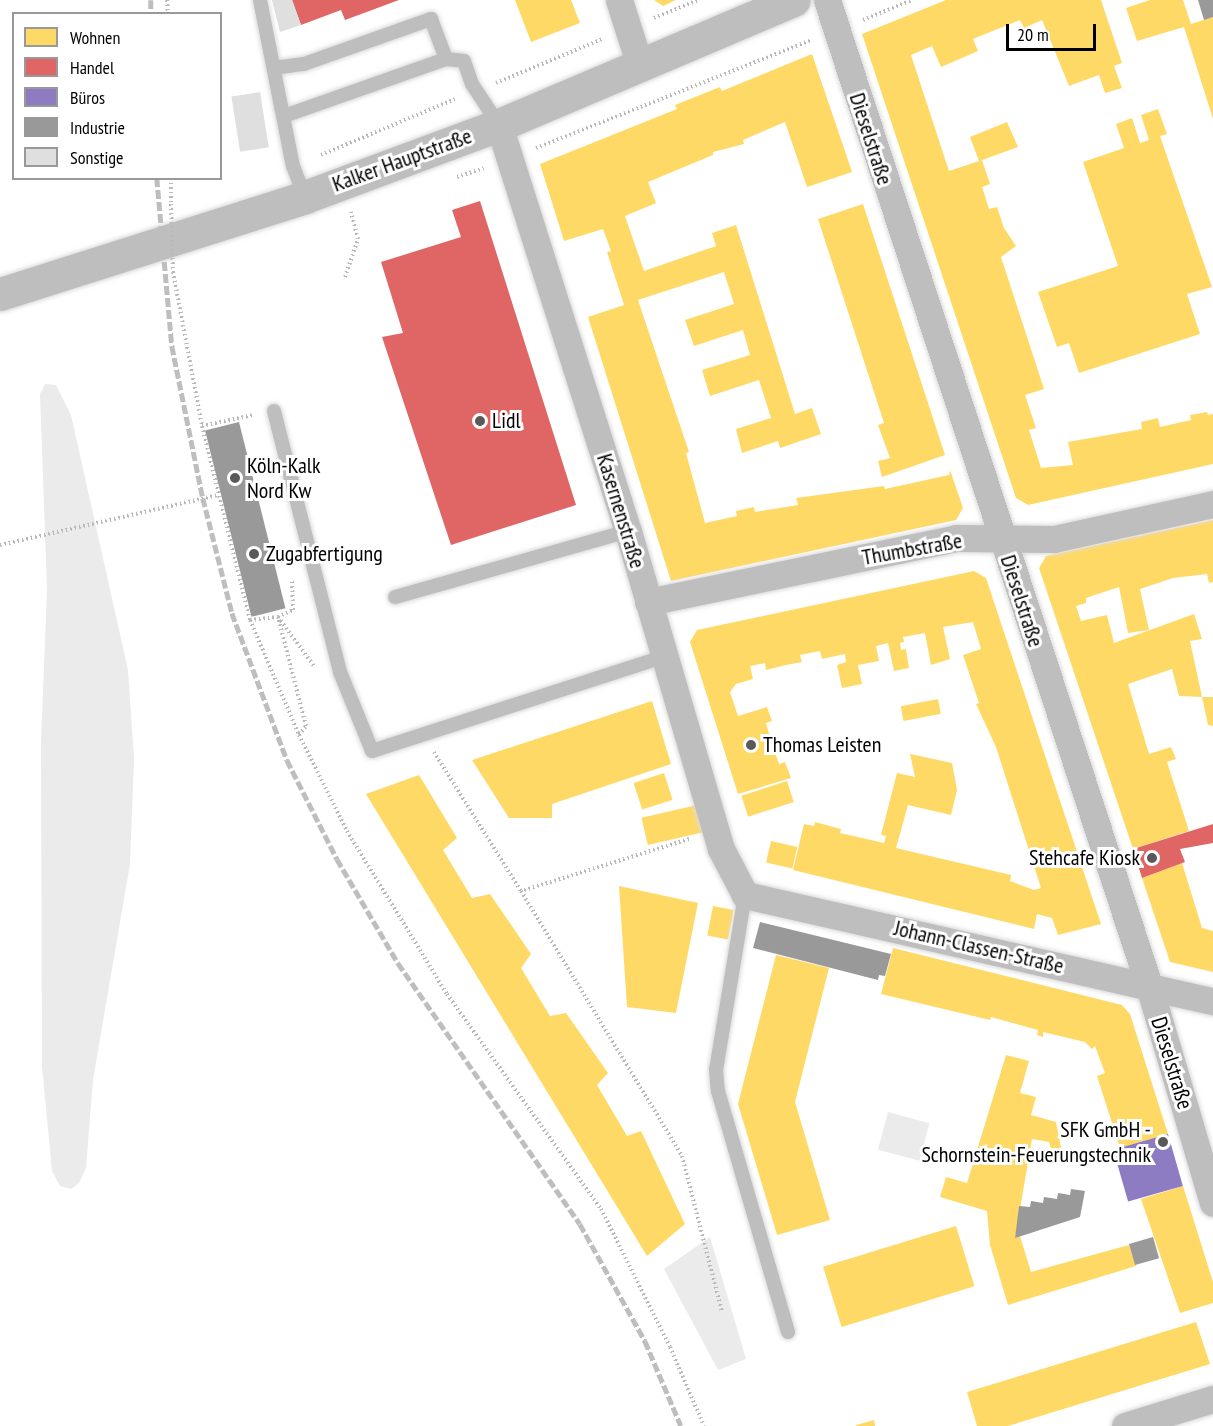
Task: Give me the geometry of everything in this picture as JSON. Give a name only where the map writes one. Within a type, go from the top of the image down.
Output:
[{"type":"main road","name":"Kalker Hauptstraße","points":[[0,294],[305,197],[499,125],[794,0]]},
{"type":"street","points":[[620,0],[640,66]]},
{"type":"street","name":"Dieselstraße","points":[[827,0],[1001,539],[1149,986],[1213,1203]]},
{"type":"street","name":"Kasernenstraße","points":[[499,125],[628,531],[715,831],[745,895]]},
{"type":"street","name":"Thumbstraße","points":[[648,602],[956,538],[1053,539],[1213,504]]},
{"type":"street","name":"Johann-Classen-Straße","points":[[745,895],[1213,1001]]},
{"type":"street","points":[[1125,1426],[1213,1399]]},
{"type":"lane","points":[[260,0],[293,166],[305,197]]},
{"type":"lane","points":[[274,68],[304,64],[431,18],[446,59]]},
{"type":"lane","points":[[284,116],[446,59],[464,61],[477,90],[499,125]]},
{"type":"lane","points":[[274,411],[340,672],[372,751],[663,657]]},
{"type":"lane","points":[[395,597],[628,531]]},
{"type":"lane","points":[[745,895],[716,1070],[718,1091],[788,1332]]},
{"type":"path","points":[[293,166],[698,0]]},
{"type":"path","points":[[171,180],[173,272],[202,426],[250,620],[299,735],[347,831],[447,994],[601,1209],[670,1347],[704,1426]]},
{"type":"path","points":[[345,277],[358,239],[355,229]]},
{"type":"path","points":[[202,426],[274,411]]},
{"type":"path","points":[[0,545],[218,495]]},
{"type":"path","points":[[250,620],[278,617],[293,610]]},
{"type":"path","points":[[278,617],[320,674],[340,672]]},
{"type":"path","points":[[278,617],[306,726],[299,735]]},
{"type":"path","points":[[424,734],[682,1156],[722,1312]]},
{"type":"path","points":[[521,891],[715,831]]},
{"type":"shaded area","points":[[45,384],[56,385],[71,415],[128,670],[134,758],[130,864],[93,1080],[86,1168],[79,1183],[71,1189],[60,1186],[52,1171],[42,1067],[41,742],[47,589],[40,394]]},
{"type":"shaded area","points":[[888,1112],[930,1123],[919,1161],[878,1150]]},
{"type":"shaded area","points":[[710,1237],[746,1359],[718,1370],[664,1269]]},
{"type":"building: Wohnen","points":[[515,0],[571,0],[580,23],[531,42]]},
{"type":"building: Wohnen","points":[[654,0],[676,0],[663,6]]},
{"type":"building: Wohnen","points":[[946,0],[1101,0],[1122,63],[1114,66],[1122,88],[1105,93],[1099,75],[1069,86],[1042,20],[1024,28],[1020,20],[973,39],[978,51],[941,67],[932,46],[911,55],[949,171],[979,161],[970,137],[1007,122],[1018,147],[982,160],[990,184],[982,187],[989,209],[997,207],[1004,228],[1016,246],[1001,257],[1044,389],[1025,395],[1036,428],[1029,430],[1041,468],[1073,465],[1068,442],[1142,429],[1141,422],[1158,418],[1160,427],[1191,420],[1190,415],[1207,412],[1208,415],[1213,414],[1213,464],[1028,505],[1016,498],[862,34]]},
{"type":"building: Wohnen","points":[[1150,0],[1183,0],[1191,24],[1213,17],[1213,119],[1184,27],[1137,41],[1126,8]]},
{"type":"building: Wohnen","points":[[812,54],[852,172],[807,187],[785,122],[743,140],[744,144],[713,152],[713,155],[648,182],[656,203],[625,216],[644,271],[716,246],[712,233],[736,225],[795,414],[812,408],[821,434],[780,448],[778,441],[742,453],[736,429],[771,418],[759,380],[710,396],[702,370],[750,355],[743,330],[694,346],[685,320],[734,304],[724,272],[638,300],[689,452],[686,453],[705,523],[737,516],[736,511],[754,507],[755,512],[798,505],[796,498],[884,486],[885,489],[949,475],[950,470],[963,508],[956,520],[671,581],[588,317],[624,305],[607,252],[611,251],[603,229],[564,241],[540,164],[677,109],[675,105],[720,87],[722,91]]},
{"type":"building: Wohnen","points":[[1158,109],[1167,134],[1160,136],[1212,287],[1187,294],[1200,334],[1079,373],[1069,343],[1057,347],[1038,292],[1118,266],[1083,162],[1124,148],[1116,124],[1132,118],[1140,143],[1149,140],[1141,115]]},
{"type":"building: Wohnen","points":[[863,204],[945,455],[882,477],[878,461],[890,458],[878,425],[884,423],[818,219]]},
{"type":"building: Wohnen","points":[[1213,520],[1213,582],[1209,583],[1207,574],[1173,578],[1140,589],[1149,630],[1128,633],[1119,587],[1086,598],[1086,603],[1076,606],[1081,621],[1107,615],[1114,643],[1194,614],[1202,639],[1190,641],[1202,697],[1179,696],[1172,669],[1128,684],[1149,754],[1171,747],[1176,759],[1167,762],[1189,831],[1133,849],[1039,568],[1046,556]]},
{"type":"building: Wohnen","points":[[974,571],[986,578],[1101,924],[1058,935],[1052,918],[1037,914],[1034,929],[793,870],[804,824],[814,826],[815,822],[841,829],[840,833],[884,843],[886,836],[881,835],[897,773],[915,777],[910,754],[952,763],[957,790],[951,815],[908,805],[896,848],[1011,875],[1010,881],[1034,890],[1041,888],[996,747],[976,704],[979,703],[963,655],[981,649],[973,622],[943,627],[950,659],[931,665],[925,633],[903,637],[904,642],[900,643],[901,650],[906,649],[909,668],[894,671],[888,643],[876,646],[879,661],[858,665],[862,684],[842,688],[837,665],[846,662],[845,654],[822,659],[820,651],[800,655],[802,662],[766,670],[765,663],[750,666],[753,679],[736,684],[730,692],[738,716],[767,707],[772,721],[766,723],[772,744],[779,764],[785,762],[791,778],[738,794],[690,642],[697,630]]},
{"type":"building: Wohnen","points":[[1202,697],[1213,697],[1213,726],[1208,725]]},
{"type":"building: Wohnen","points":[[938,699],[941,714],[904,721],[901,706]]},
{"type":"building: Wohnen","points":[[652,701],[671,764],[552,804],[552,818],[509,818],[472,760]]},
{"type":"building: Wohnen","points":[[664,773],[673,800],[642,810],[634,783]]},
{"type":"building: Wohnen","points":[[419,775],[457,838],[443,850],[472,898],[490,894],[531,954],[521,968],[550,1016],[566,1013],[608,1073],[597,1085],[627,1136],[641,1131],[685,1224],[647,1256],[366,794]]},
{"type":"building: Wohnen","points":[[787,781],[794,802],[748,817],[741,796]]},
{"type":"building: Wohnen","points":[[697,805],[703,832],[648,845],[641,818]]},
{"type":"building: Wohnen","points":[[771,841],[797,847],[792,869],[766,862]]},
{"type":"building: Wohnen","points":[[1182,863],[1202,928],[1213,931],[1213,972],[1170,962],[1142,878]]},
{"type":"building: Wohnen","points":[[619,886],[698,903],[676,1013],[627,1007]]},
{"type":"building: Wohnen","points":[[713,906],[734,910],[728,939],[707,935]]},
{"type":"building: Wohnen","points":[[893,948],[1122,1005],[1130,1014],[1168,1134],[1120,1148],[1097,1076],[1105,1073],[1095,1046],[1092,1049],[1085,1042],[1043,1032],[1043,1037],[1037,1035],[1038,1030],[991,1017],[990,1020],[881,994]]},
{"type":"building: Wohnen","points":[[776,955],[829,968],[795,1102],[830,1220],[777,1235],[738,1104]]},
{"type":"building: Wohnen","points":[[1006,1055],[1029,1061],[1020,1093],[1036,1097],[1031,1115],[1056,1122],[1063,1158],[1054,1160],[1049,1142],[1032,1139],[1015,1238],[1020,1236],[1031,1272],[1129,1245],[1136,1266],[1008,1305],[990,1245],[987,1211],[940,1197],[946,1177],[967,1183]]},
{"type":"building: Wohnen","points":[[1183,1186],[1213,1282],[1213,1303],[1180,1313],[1141,1199]]},
{"type":"building: Wohnen","points":[[956,1226],[974,1286],[841,1327],[823,1267]]},
{"type":"building: Wohnen","points":[[1196,1322],[1210,1364],[1008,1426],[977,1426],[967,1392]]},
{"type":"building: Wohnen","points":[[874,1420],[875,1426],[856,1426],[856,1425]]},
{"type":"building: Handel","points":[[292,0],[399,0],[345,20],[341,10],[301,25]]},
{"type":"building: Handel","name":"Lidl","points":[[480,201],[576,505],[451,545],[382,337],[403,333],[381,262],[461,237],[452,210]]},
{"type":"building: Handel","points":[[1213,824],[1213,843],[1180,849],[1185,862],[1142,878],[1133,849]]},
{"type":"building: Büros","points":[[1168,1134],[1183,1186],[1128,1202],[1113,1150]]},
{"type":"building: Industrie","points":[[1198,0],[1213,0],[1213,17],[1204,20]]},
{"type":"building: Industrie","name":"Zugabfertigung","points":[[239,422],[285,608],[251,617],[205,430]]},
{"type":"building: Industrie","points":[[760,922],[891,954],[885,976],[879,975],[878,980],[753,948]]},
{"type":"building: Industrie","points":[[1071,1189],[1085,1191],[1080,1217],[1015,1238],[1019,1206],[1030,1207],[1031,1201],[1043,1203],[1044,1197],[1057,1199],[1058,1193],[1070,1195]]},
{"type":"building: Industrie","points":[[1153,1237],[1159,1258],[1135,1265],[1129,1244]]},
{"type":"building: Sonstige","points":[[272,0],[292,0],[301,25],[280,32]]},
{"type":"building: Sonstige","points":[[260,92],[269,147],[240,152],[231,97]]},
{"type":"railway","points":[[151,0],[151,12]]},
{"type":"railway","points":[[157,180],[172,346],[203,498],[232,613],[287,760],[337,859],[398,963],[580,1224],[645,1341],[681,1426]]},
{"type":"place","name":"Lidl","points":[[480,421]]},
{"type":"place","name":"Köln-Kalk Nord Kw","points":[[235,478]]},
{"type":"place","name":"Zugabfertigung","points":[[254,554]]},
{"type":"place","name":"Thomas Leisten","points":[[751,745]]},
{"type":"place","name":"Stehcafe Kiosk","points":[[1152,858]]},
{"type":"place","name":"SFK GmbH - Schornstein-Feuerungstechnik","points":[[1163,1142]]}]
